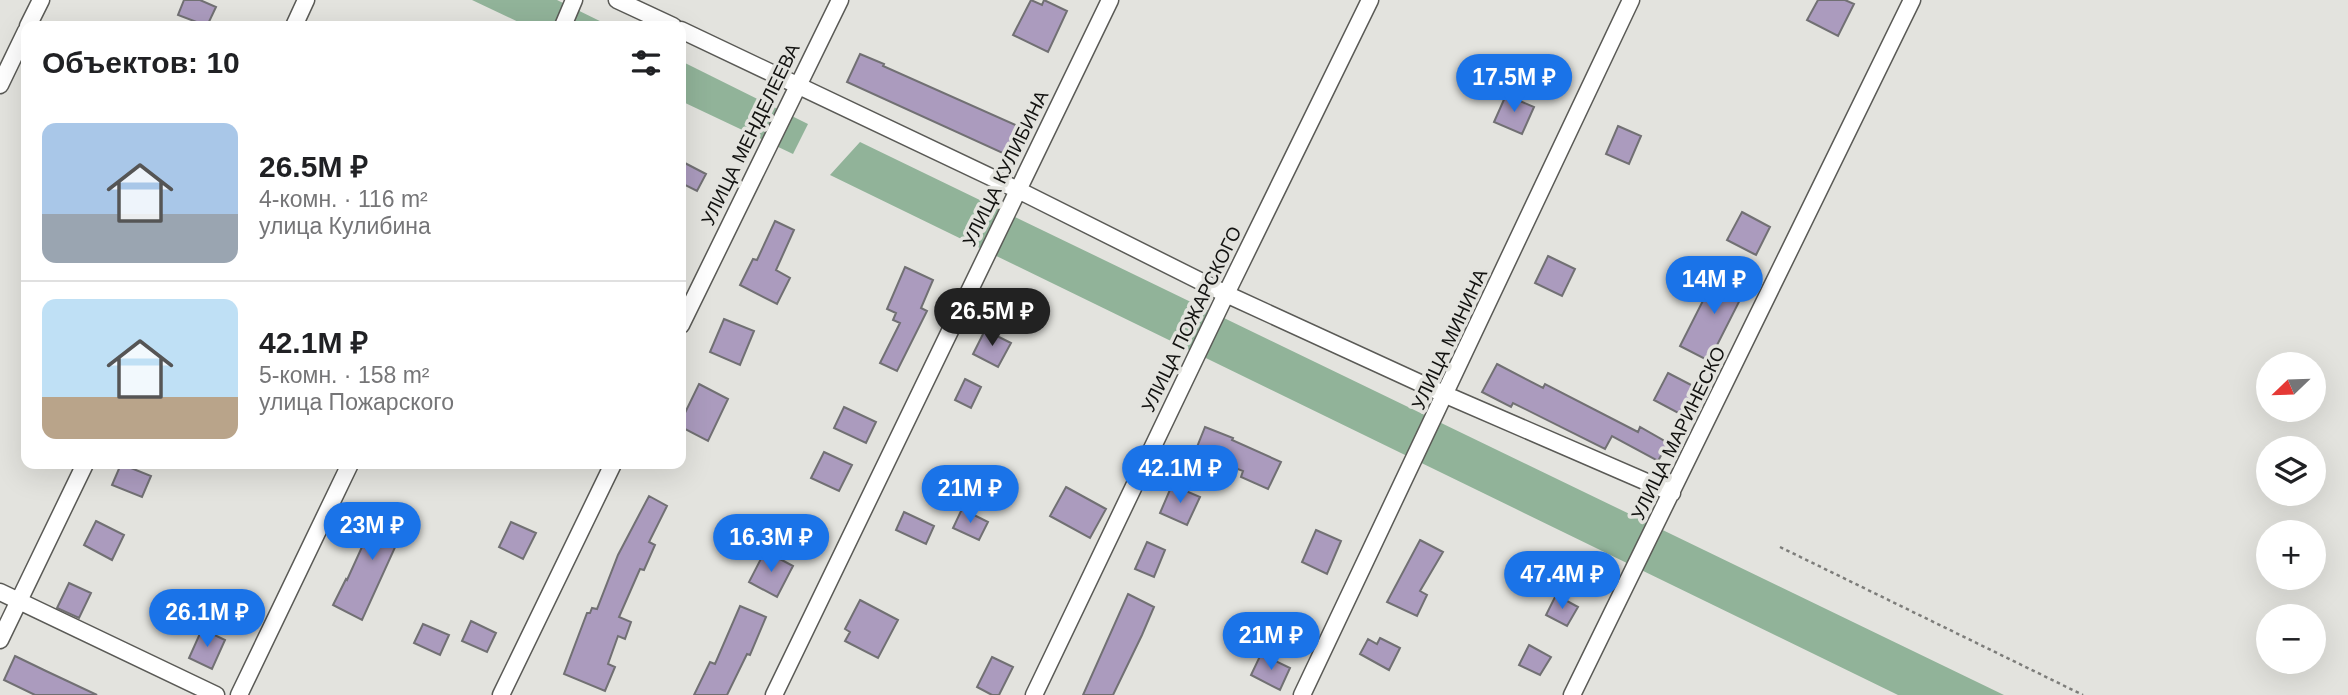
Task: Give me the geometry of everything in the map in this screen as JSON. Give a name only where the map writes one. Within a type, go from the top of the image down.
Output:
[{"type":"street","points":[[31,21],[41,0]]},
{"type":"street","points":[[296,21],[306,0]]},
{"type":"street","points":[[565,21],[574,0]]},
{"type":"street","points":[[617,0],[662,21]]},
{"type":"street","name":"УЛИЦА МЕНДЕЛЕЕВА","points":[[686,315],[840,0]]},
{"type":"street","name":"УЛИЦА КУЛИБИНА","points":[[774,695],[1110,0]]},
{"type":"street","name":"УЛИЦА ПОЖАРСКОГО","points":[[1034,695],[1370,0]]},
{"type":"street","name":"УЛИЦА МИНИНА","points":[[1302,695],[1631,0]]},
{"type":"street","name":"УЛИЦА МАРИНЕСКО","points":[[1572,695],[1912,0]]},
{"type":"street","points":[[686,32],[1018,190],[1226,294],[1446,395],[1672,493]]},
{"type":"street","points":[[0,85],[21,41]]},
{"type":"street","points":[[0,640],[83,469]]},
{"type":"street","points":[[239,695],[348,469]]},
{"type":"street","points":[[501,695],[611,469]]},
{"type":"street","points":[[0,592],[215,695]]},
{"type":"path","points":[[1780,547],[2083,695]]},
{"type":"green space","points":[[472,0],[557,0],[600,21],[516,21]]},
{"type":"green space","points":[[686,63],[808,124],[793,154],[686,103]]},
{"type":"green space","points":[[860,142],[2004,695],[1898,695],[830,175]]},
{"type":"building","points":[[184,0],[200,0],[216,7],[209,21],[194,21],[178,15]]},
{"type":"building","points":[[1031,0],[1042,5],[1044,0],[1067,11],[1048,52],[1013,35]]},
{"type":"building","points":[[1818,0],[1845,0],[1854,4],[1838,36],[1807,20]]},
{"type":"building","points":[[860,54],[1020,127],[1007,155],[847,82]]},
{"type":"building","points":[[1506,95],[1534,107],[1522,134],[1494,122]]},
{"type":"building","points":[[1618,126],[1641,136],[1629,164],[1606,154]]},
{"type":"building","points":[[686,164],[706,174],[697,191],[686,186]]},
{"type":"building","points":[[1742,212],[1770,227],[1756,255],[1727,240]]},
{"type":"building","points":[[775,221],[794,230],[776,270],[790,278],[777,304],[740,285],[753,259],[757,260]]},
{"type":"building","points":[[1548,256],[1575,269],[1562,296],[1535,283]]},
{"type":"building","points":[[905,267],[933,280],[921,308],[927,311],[897,371],[880,363],[900,323],[893,320],[896,313],[887,309]]},
{"type":"building","points":[[1718,271],[1747,286],[1709,361],[1680,346]]},
{"type":"building","points":[[724,319],[754,331],[740,365],[710,352]]},
{"type":"building","points":[[985,330],[1011,343],[998,367],[973,354]]},
{"type":"building","points":[[1497,364],[1543,388],[1545,384],[1638,432],[1640,427],[1668,443],[1658,461],[1612,436],[1605,449],[1513,403],[1511,407],[1482,392]]},
{"type":"building","points":[[1668,373],[1697,388],[1682,415],[1654,400]]},
{"type":"building","points":[[965,379],[981,387],[971,408],[955,400]]},
{"type":"building","points":[[699,384],[728,399],[708,441],[686,430],[686,411]]},
{"type":"building","points":[[844,407],[876,422],[866,443],[834,428]]},
{"type":"building","points":[[1205,427],[1281,462],[1268,489],[1241,477],[1243,471],[1195,452]]},
{"type":"building","points":[[824,452],[852,465],[839,491],[811,478]]},
{"type":"building","points":[[119,469],[134,469],[151,476],[142,497],[112,485]]},
{"type":"building","points":[[1172,485],[1200,497],[1187,525],[1160,513]]},
{"type":"building","points":[[1066,487],[1106,509],[1090,538],[1050,516]]},
{"type":"building","points":[[649,496],[667,506],[649,542],[655,545],[644,570],[640,569],[619,617],[631,622],[625,639],[618,636],[608,664],[615,667],[605,691],[564,674],[587,613],[590,613],[592,608],[597,609],[618,555]]},
{"type":"building","points":[[381,505],[411,520],[398,546],[396,545],[362,620],[333,605]]},
{"type":"building","points":[[962,509],[988,522],[979,540],[953,528]]},
{"type":"building","points":[[904,512],[934,526],[926,544],[896,530]]},
{"type":"building","points":[[96,521],[124,535],[112,560],[84,545]]},
{"type":"building","points":[[511,522],[536,533],[523,559],[499,547]]},
{"type":"building","points":[[1316,530],[1341,541],[1327,574],[1302,562]]},
{"type":"building","points":[[1420,540],[1443,552],[1420,591],[1427,595],[1417,616],[1387,602]]},
{"type":"building","points":[[1147,542],[1165,550],[1154,577],[1135,569]]},
{"type":"building","points":[[765,551],[793,566],[777,597],[749,582]]},
{"type":"building","points":[[69,583],[91,593],[79,618],[57,608]]},
{"type":"building","points":[[1128,594],[1154,607],[1142,635],[1113,695],[1083,695]]},
{"type":"building","points":[[1556,595],[1578,607],[1567,626],[1546,615]]},
{"type":"building","points":[[860,600],[898,620],[878,658],[845,641],[850,632],[845,629]]},
{"type":"building","points":[[740,606],[766,617],[750,655],[747,654],[727,695],[694,695],[710,662],[715,664]]},
{"type":"building","points":[[471,621],[496,633],[487,652],[462,641]]},
{"type":"building","points":[[423,624],[449,635],[440,655],[414,643]]},
{"type":"building","points":[[202,629],[225,640],[212,669],[189,658]]},
{"type":"building","points":[[1380,638],[1400,648],[1389,670],[1360,654],[1368,639],[1377,644]]},
{"type":"building","points":[[1529,645],[1551,657],[1540,675],[1519,665]]},
{"type":"building","points":[[1261,654],[1290,668],[1280,690],[1251,675]]},
{"type":"building","points":[[15,656],[97,695],[35,695],[4,680]]},
{"type":"building","points":[[992,657],[1013,667],[999,695],[992,695],[977,687]]}]
